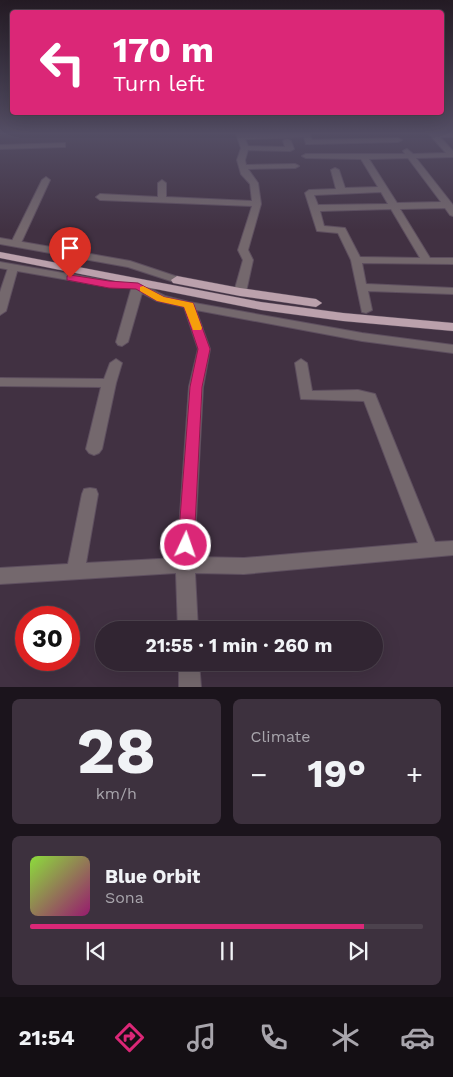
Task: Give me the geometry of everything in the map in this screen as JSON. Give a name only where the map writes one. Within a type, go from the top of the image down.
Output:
[{"type":"highway","points":[[0,248],[171,283],[366,310],[453,318]]},
{"type":"highway","points":[[0,255],[112,271]]},
{"type":"highway","points":[[171,283],[234,302],[364,319],[453,327]]},
{"type":"street","points":[[240,292],[248,260],[243,250],[257,204],[254,183],[243,168],[293,166]]},
{"type":"street","points":[[369,166],[427,261]]},
{"type":"street","points":[[418,166],[450,206]]},
{"type":"street","points":[[336,170],[341,191]]},
{"type":"street","points":[[16,243],[46,180]]},
{"type":"street","points":[[162,183],[162,199]]},
{"type":"street","points":[[366,310],[356,260],[342,230],[320,229],[309,193],[383,189]]},
{"type":"street","points":[[100,197],[257,204]]},
{"type":"street","points":[[315,208],[450,206]]},
{"type":"street","points":[[0,241],[130,264],[171,283]]},
{"type":"street","points":[[356,260],[453,261]]},
{"type":"street","points":[[0,265],[109,284],[138,286],[171,283]]},
{"type":"street","points":[[0,311],[13,268]]},
{"type":"street","points":[[138,286],[161,299],[189,305],[362,337],[453,349]]},
{"type":"street","points":[[122,342],[138,286]]},
{"type":"street","points":[[361,287],[453,291]]},
{"type":"street","points":[[188,621],[185,565],[196,387],[204,349],[189,305]]},
{"type":"street","points":[[94,449],[109,383],[116,363]]},
{"type":"street","points":[[301,363],[306,396],[358,395],[370,397],[429,549]]},
{"type":"street","points":[[0,382],[109,383]]},
{"type":"street","points":[[76,571],[90,494]]},
{"type":"street","points":[[0,576],[185,565],[244,566],[453,548]]},
{"type":"street","points":[[189,671],[190,687]]},
{"type":"slow traffic","points":[[143,289],[161,299],[189,305],[197,328]]},
{"type":"route","points":[[70,278],[138,286],[161,299],[189,305],[204,349],[196,387],[186,545]]}]
